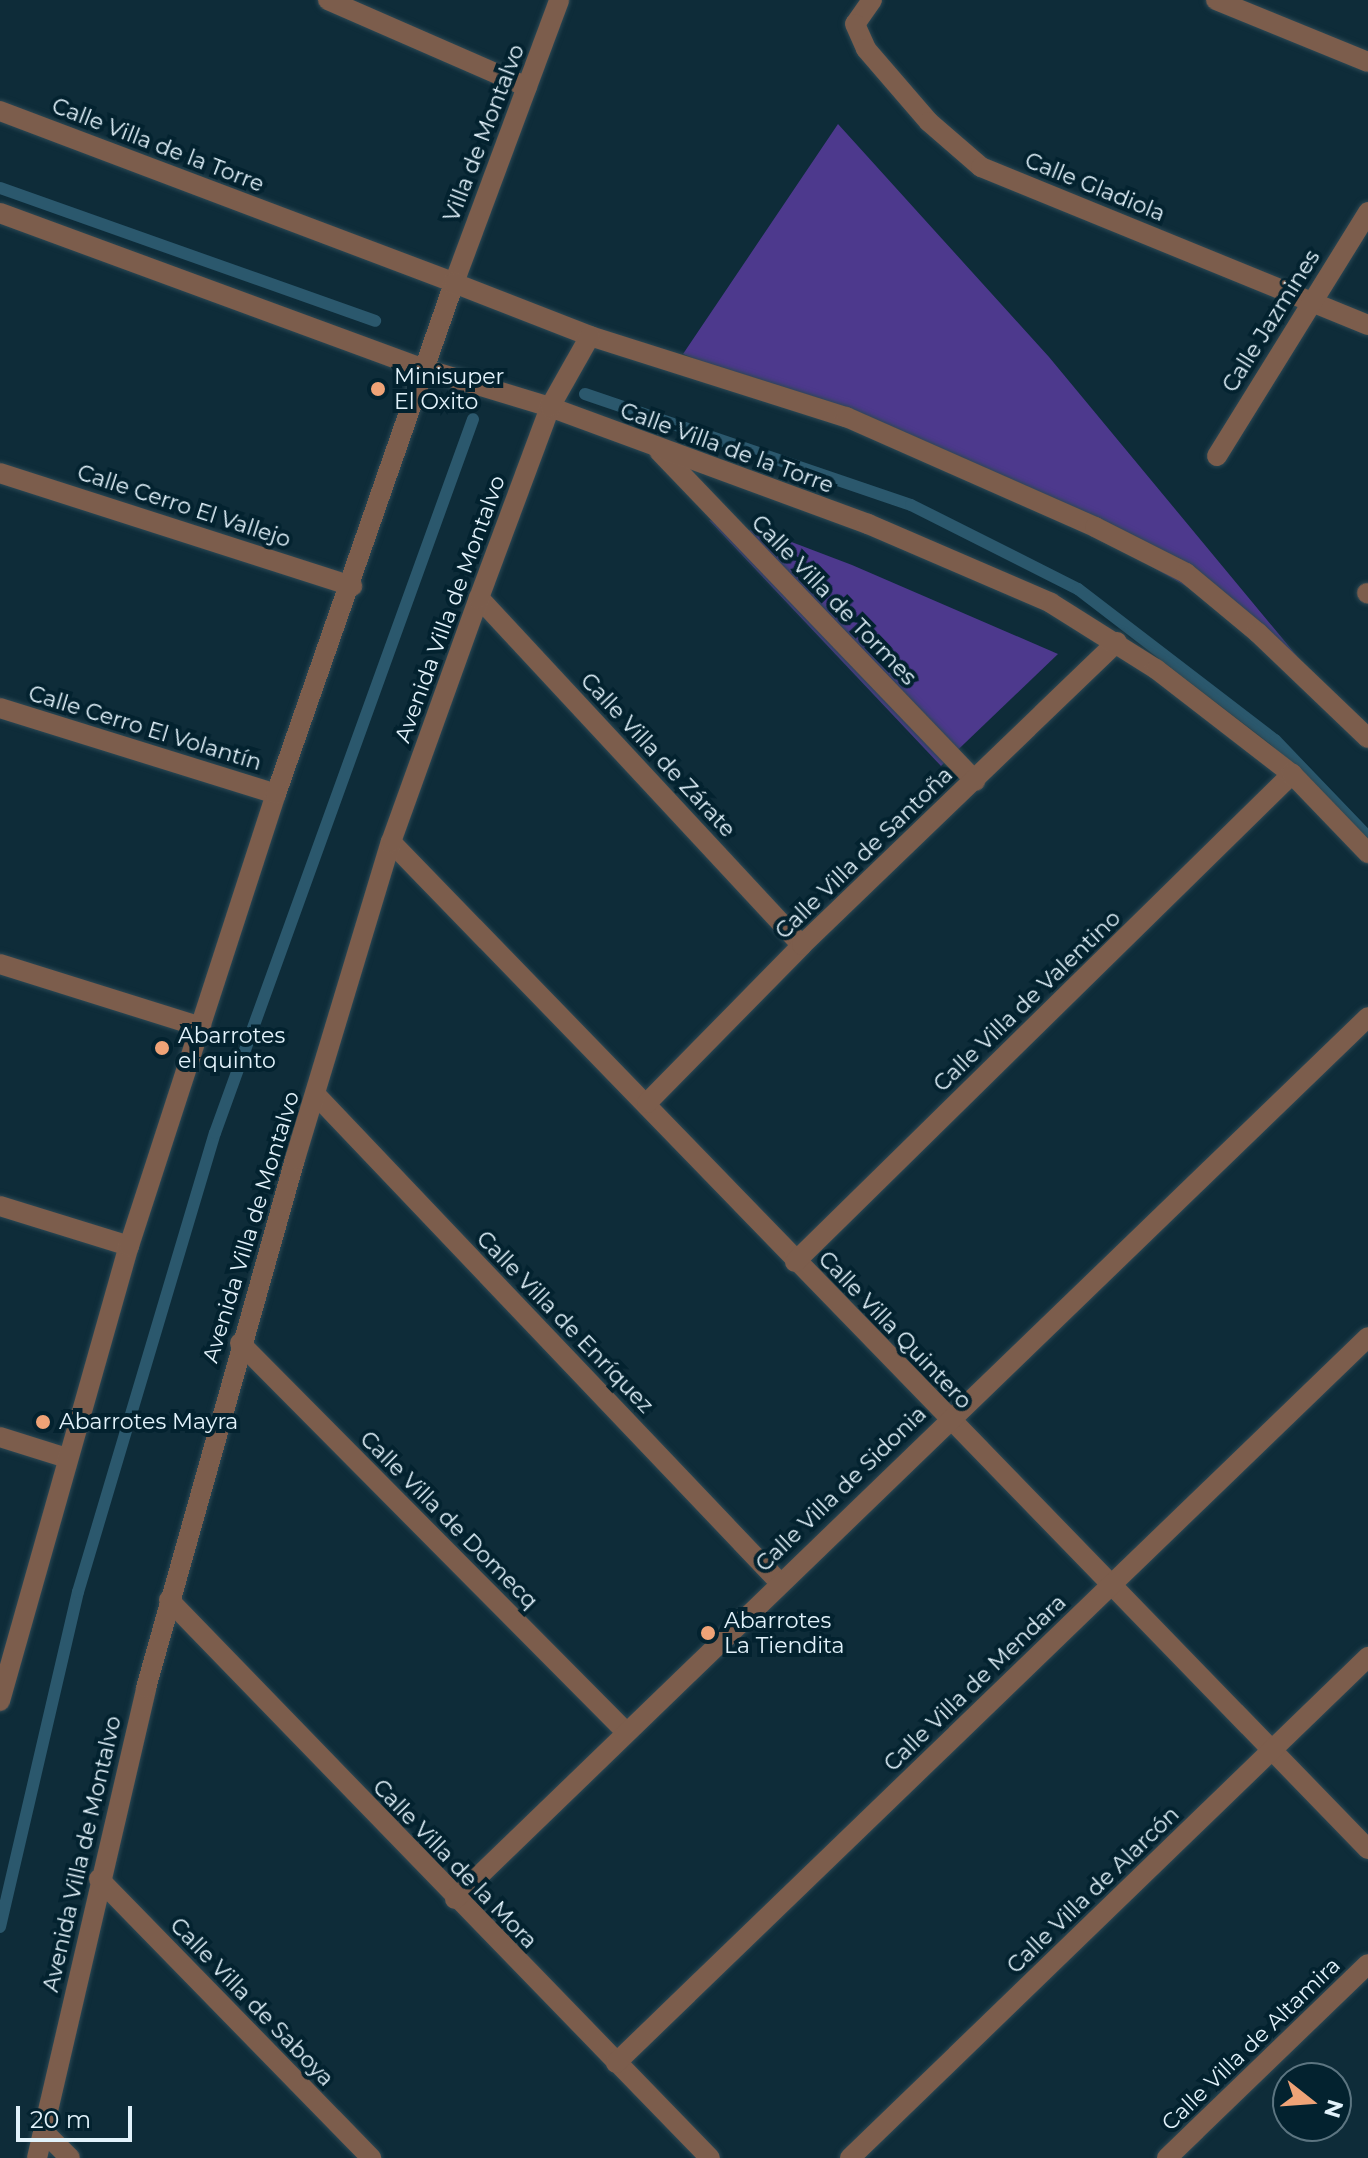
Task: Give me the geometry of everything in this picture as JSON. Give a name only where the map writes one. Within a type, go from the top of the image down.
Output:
[{"type":"street","points":[[328,0],[527,87]]},
{"type":"street","name":"Villa de Montalvo","points":[[454,283],[559,0]]},
{"type":"street","name":"Calle Gladiola","points":[[872,0],[855,24],[866,49],[920,112],[981,167],[1368,325]]},
{"type":"street","points":[[1218,0],[1368,62]]},
{"type":"street","name":"Calle Villa de la Torre","points":[[0,111],[590,336],[846,417],[1095,527],[1186,573],[1258,633],[1368,738]]},
{"type":"street","name":"Calle Jazmines","points":[[1217,456],[1309,302],[1368,212]]},
{"type":"street","name":"Calle Villa de la Torre","points":[[0,213],[425,369],[550,407],[659,451],[868,524],[1051,603],[1117,642],[1292,774],[1368,853]]},
{"type":"street","points":[[0,1701],[3,1674],[129,1246],[276,794],[352,586],[454,283]]},
{"type":"street","name":"Avenida Villa de Montalvo","points":[[37,2158],[99,1879],[169,1600],[240,1343],[391,842],[550,407],[590,336]]},
{"type":"street","name":"Calle Villa de Tormes","points":[[659,451],[975,781]]},
{"type":"street","name":"Calle Cerro El Vallejo","points":[[0,473],[352,586]]},
{"type":"street","name":"Calle Villa de Zárate","points":[[479,598],[802,945]]},
{"type":"street","name":"Calle Villa de Santoña","points":[[647,1103],[802,945],[1117,642]]},
{"type":"street","name":"Calle Cerro El Volantín","points":[[0,708],[276,794]]},
{"type":"street","name":"Calle Villa de Valentino","points":[[795,1262],[1292,774]]},
{"type":"street","name":"Calle Villa Quintero","points":[[391,842],[647,1103],[795,1262],[1368,1849]]},
{"type":"street","points":[[0,964],[201,1027]]},
{"type":"street","name":"Calle Villa de Sidonia","points":[[455,1899],[625,1731],[1368,1017]]},
{"type":"street","name":"Calle Villa de Enríquez","points":[[316,1095],[780,1583]]},
{"type":"street","points":[[0,1206],[129,1246]]},
{"type":"street","name":"Calle Villa de Mendara","points":[[616,2063],[1368,1337]]},
{"type":"street","name":"Calle Villa de Domecq","points":[[240,1343],[625,1731]]},
{"type":"street","points":[[0,1437],[67,1458]]},
{"type":"street","name":"Calle Villa de la Mora","points":[[169,1600],[455,1899],[710,2158]]},
{"type":"street","name":"Calle Villa de Alarcón","points":[[850,2158],[1368,1657]]},
{"type":"street","name":"Calle Villa de Saboya","points":[[99,1879],[371,2158]]},
{"type":"street","name":"Calle Villa de Altamira","points":[[1167,2158],[1368,1964]]},
{"type":"street","points":[[43,2131],[70,2158]]},
{"type":"shaded area","points":[[838,124],[1049,357],[1311,673],[1205,597],[1089,531],[683,354]]},
{"type":"shaded area","points":[[709,520],[781,538],[852,565],[1058,654],[941,766]]},
{"type":"waterway","points":[[0,188],[375,321]]},
{"type":"waterway","points":[[585,394],[911,505],[1078,589],[1275,740],[1368,837]]},
{"type":"waterway","points":[[0,1927],[78,1592],[215,1133],[473,419]]},
{"type":"place","name":"Minisuper El Oxito","points":[[378,389]]},
{"type":"place","name":"Abarrotes el quinto","points":[[162,1048]]},
{"type":"place","name":"Abarrotes Mayra","points":[[43,1422]]},
{"type":"place","name":"Abarrotes La Tiendita","points":[[708,1633]]}]
